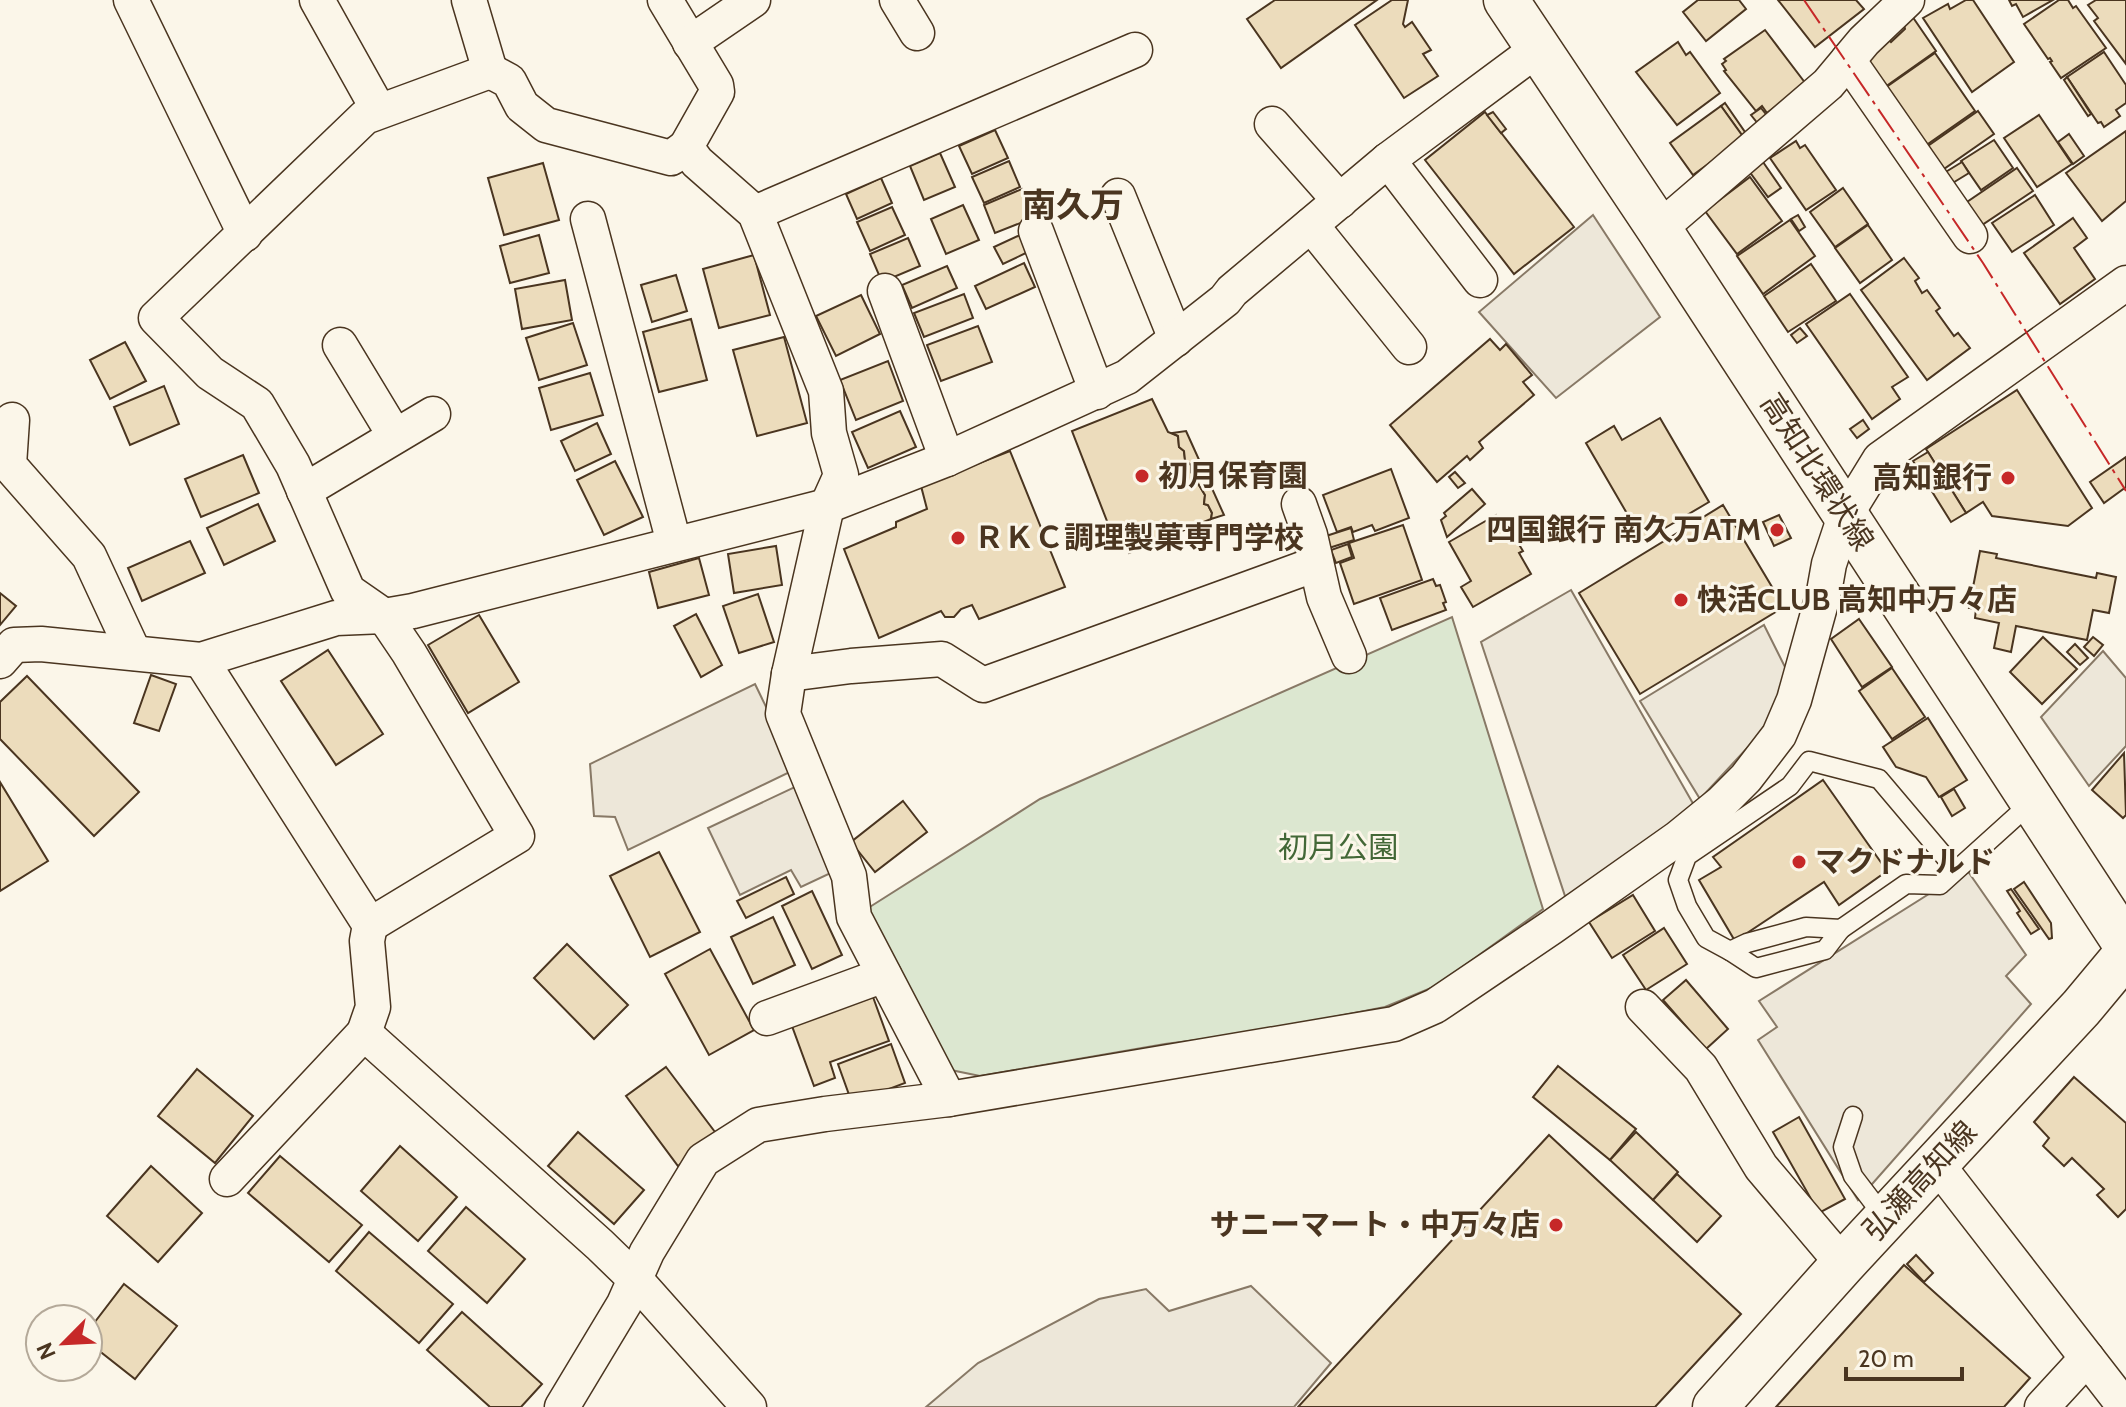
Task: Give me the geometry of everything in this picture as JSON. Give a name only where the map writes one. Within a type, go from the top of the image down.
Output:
[{"type":"main road","name":"高知北環状線","points":[[1506,0],[2126,945]]},
{"type":"main road","name":"弘瀬高知線","points":[[1715,1407],[1885,1218],[2081,1008],[2126,954]]},
{"type":"street","points":[[131,0],[245,234]]},
{"type":"street","points":[[317,0],[379,111]]},
{"type":"street","points":[[469,0],[490,71],[509,81],[522,106],[546,125],[671,158],[686,147],[717,92],[716,85],[665,0]]},
{"type":"street","points":[[690,43],[753,0]]},
{"type":"street","points":[[897,0],[917,33]]},
{"type":"street","points":[[1659,229],[1828,84],[1864,41],[1907,0]]},
{"type":"street","points":[[0,661],[14,645],[41,644],[201,660],[336,618],[384,616],[827,506],[947,459],[1127,377],[1388,160],[1539,48]]},
{"type":"street","points":[[755,213],[1135,50]]},
{"type":"street","points":[[1848,60],[1970,236]]},
{"type":"street","points":[[370,925],[517,836],[384,616],[348,591],[293,465],[257,404],[210,373],[156,318],[365,117],[490,71]]},
{"type":"street","points":[[1272,124],[1340,201]]},
{"type":"street","points":[[686,147],[697,162],[755,213],[826,391],[829,433],[841,475],[827,506],[789,674],[783,714],[849,876],[854,917],[949,1099]]},
{"type":"street","points":[[1388,160],[1480,280]]},
{"type":"street","points":[[1118,196],[1176,339]]},
{"type":"street","points":[[588,219],[674,543]]},
{"type":"street","points":[[1311,225],[1409,347]]},
{"type":"street","points":[[1036,231],[1097,392]]},
{"type":"street","points":[[562,1407],[624,1304],[647,1252],[703,1160],[758,1125],[949,1099],[1394,1024],[1435,1006],[1678,838],[1746,778],[1779,735],[1794,700],[1829,564],[1845,516],[1880,459],[2126,283]]},
{"type":"street","points":[[885,291],[947,459]]},
{"type":"street","points":[[340,345],[395,436]]},
{"type":"street","points":[[304,491],[433,414]]},
{"type":"street","points":[[12,420],[9,465],[89,556],[134,653]]},
{"type":"street","points":[[1299,504],[1310,535],[1324,597],[1349,656]]},
{"type":"street","points":[[789,674],[942,659],[983,685],[1316,564]]},
{"type":"street","points":[[201,660],[370,925],[367,941],[373,1007],[364,1033],[227,1179]]},
{"type":"street","points":[[767,1018],[884,975]]},
{"type":"street","points":[[1643,1007],[1701,1068],[1761,1167],[1843,1264]]},
{"type":"street","points":[[364,1033],[635,1279],[749,1407]]},
{"type":"street","points":[[1936,1163],[2125,1407]]},
{"type":"street","points":[[2042,1407],[2087,1358]]},
{"type":"lane","points":[[1956,870],[1879,779],[1809,761],[1790,786],[1687,856],[1678,880],[1687,906],[1706,938],[1756,968],[1825,950],[1841,929],[1906,884],[1940,885],[2033,801]]},
{"type":"lane","points":[[1730,951],[1747,943],[1806,927],[1841,929]]},
{"type":"lane","points":[[1853,1116],[1843,1147],[1853,1176],[1885,1218]]},
{"type":"green space","name":"初月公園","points":[[1452,617],[1543,909],[1436,986],[1385,1007],[1251,1033],[1165,1044],[980,1076],[946,1069],[865,910],[1040,799]]},
{"type":"shaded area","points":[[1593,215],[1660,317],[1556,398],[1479,312]]},
{"type":"shaded area","points":[[1571,590],[1695,807],[1568,905],[1481,642]]},
{"type":"shaded area","points":[[1764,625],[1789,675],[1773,720],[1700,799],[1640,701]]},
{"type":"shaded area","points":[[2103,651],[2126,678],[2126,746],[2089,786],[2041,717]]},
{"type":"shaded area","points":[[755,684],[796,769],[628,850],[615,817],[594,816],[590,764]]},
{"type":"shaded area","points":[[799,785],[835,871],[801,887],[791,870],[740,895],[708,828]]},
{"type":"shaded area","points":[[1967,870],[2026,955],[2006,976],[2031,1004],[1858,1200],[1758,1040],[1777,1027],[1759,1001]]},
{"type":"shaded area","points":[[1251,1286],[1331,1363],[1294,1407],[926,1407],[978,1363],[1099,1299],[1146,1289],[1169,1311]]},
{"type":"building","points":[[1275,0],[1377,0],[1281,68],[1247,19]]},
{"type":"building","points":[[1392,0],[1408,0],[1403,24],[1405,27],[1412,22],[1431,50],[1423,54],[1438,76],[1404,98],[1355,25]]},
{"type":"building","points":[[1698,0],[1739,0],[1746,9],[1706,41],[1683,12]]},
{"type":"building","points":[[1778,0],[1856,0],[1864,9],[1815,47]]},
{"type":"building","points":[[1966,0],[1973,0],[2014,62],[1972,92],[1923,18],[1948,4],[1950,9]]},
{"type":"building","points":[[2009,0],[2053,0],[2023,17],[2016,4],[2012,6]]},
{"type":"building","points":[[2059,0],[2068,0],[2073,8],[2076,6],[2106,48],[2061,78],[2024,24]]},
{"type":"building","points":[[2096,0],[2126,0],[2126,64],[2094,21],[2098,18],[2088,5]]},
{"type":"building","points":[[1912,16],[1936,51],[1885,87],[1866,59],[1888,39],[1891,42],[1905,29],[1904,25]]},
{"type":"building","points":[[1765,30],[1806,84],[1767,113],[1762,106],[1756,111],[1724,71],[1722,64],[1726,61],[1724,59]]},
{"type":"building","points":[[1678,42],[1686,55],[1690,52],[1720,93],[1677,125],[1636,72]]},
{"type":"building","points":[[2104,52],[2126,85],[2126,103],[2116,110],[2120,116],[2104,127],[2101,122],[2098,123],[2067,77]]},
{"type":"building","points":[[1935,53],[1975,111],[1925,146],[1885,88]]},
{"type":"building","points":[[2067,77],[2091,114],[2088,116],[2064,80]]},
{"type":"building","points":[[1725,103],[1747,135],[1744,138],[1721,106]]},
{"type":"building","points":[[1721,106],[1744,138],[1693,175],[1670,143]]},
{"type":"building","points":[[1761,108],[1769,118],[1759,125],[1751,115]]},
{"type":"building","points":[[1978,111],[1994,134],[1941,171],[1925,148]]},
{"type":"building","points":[[1485,112],[1574,227],[1514,274],[1425,160]]},
{"type":"building","points":[[1493,112],[1506,129],[1501,133],[1487,115]]},
{"type":"building","points":[[2039,115],[2072,164],[2037,187],[2004,138]]},
{"type":"building","points":[[995,130],[1008,158],[972,174],[959,146]]},
{"type":"building","points":[[2126,131],[2126,201],[2102,221],[2066,173]]},
{"type":"building","points":[[2069,134],[2084,156],[2073,164],[2058,142]]},
{"type":"building","points":[[1994,140],[2013,168],[1981,190],[1961,161]]},
{"type":"building","points":[[1796,141],[1800,148],[1805,145],[1836,190],[1806,210],[1770,158]]},
{"type":"building","points":[[940,153],[955,187],[924,200],[910,166]]},
{"type":"building","points":[[1009,161],[1020,187],[984,203],[972,177]]},
{"type":"building","points":[[1763,162],[1781,188],[1768,197],[1749,171]]},
{"type":"building","points":[[1962,162],[1969,173],[1951,184],[1944,173]]},
{"type":"building","points":[[543,163],[559,220],[504,235],[488,178]]},
{"type":"building","points":[[2017,168],[2033,191],[1979,227],[1964,204]]},
{"type":"building","points":[[1750,177],[1782,221],[1737,254],[1705,211]]},
{"type":"building","points":[[881,178],[892,203],[857,219],[846,194]]},
{"type":"building","points":[[1843,188],[1868,224],[1835,247],[1810,212]]},
{"type":"building","points":[[1022,189],[1033,218],[995,233],[984,205]]},
{"type":"building","points":[[2035,195],[2054,225],[2012,252],[1992,223]]},
{"type":"building","points":[[963,205],[979,240],[946,254],[931,219]]},
{"type":"building","points":[[892,207],[905,235],[870,251],[857,222]]},
{"type":"building","points":[[1798,215],[1805,227],[1799,231],[1791,219]]},
{"type":"building","points":[[2073,218],[2087,238],[2074,248],[2095,279],[2060,304],[2024,253]]},
{"type":"building","points":[[1790,220],[1815,256],[1763,294],[1737,256]]},
{"type":"building","points":[[1868,225],[1892,260],[1860,283],[1835,248]]},
{"type":"building","points":[[539,235],[549,273],[510,283],[500,246]]},
{"type":"building","points":[[1020,235],[1028,252],[1003,264],[994,247]]},
{"type":"building","points":[[908,238],[920,266],[882,282],[870,254]]},
{"type":"building","points":[[754,255],[770,315],[719,328],[703,269]]},
{"type":"building","points":[[1904,258],[1919,278],[1915,281],[1922,293],[1927,290],[1940,308],[1936,311],[1954,336],[1958,333],[1970,348],[1927,380],[1861,290]]},
{"type":"building","points":[[1024,263],[1035,287],[986,309],[975,286]]},
{"type":"building","points":[[1811,264],[1836,301],[1788,332],[1764,296]]},
{"type":"building","points":[[947,266],[957,288],[912,308],[902,285]]},
{"type":"building","points":[[676,275],[687,311],[652,322],[641,285]]},
{"type":"building","points":[[565,280],[572,320],[522,329],[515,289]]},
{"type":"building","points":[[964,294],[973,318],[924,337],[914,313]]},
{"type":"building","points":[[1850,294],[1908,377],[1892,387],[1900,399],[1872,419],[1806,324]]},
{"type":"building","points":[[861,295],[880,334],[836,356],[816,316]]},
{"type":"building","points":[[691,319],[707,380],[659,392],[643,332]]},
{"type":"building","points":[[573,323],[587,365],[539,380],[526,338]]},
{"type":"building","points":[[978,326],[992,362],[941,381],[927,345]]},
{"type":"building","points":[[1800,328],[1807,336],[1797,343],[1791,335]]},
{"type":"building","points":[[784,337],[807,423],[757,436],[733,350]]},
{"type":"building","points":[[1490,339],[1500,350],[1506,344],[1532,375],[1523,382],[1534,395],[1479,442],[1483,448],[1470,460],[1467,456],[1437,482],[1390,425]]},
{"type":"building","points":[[125,342],[146,381],[110,399],[90,360]]},
{"type":"building","points":[[888,361],[903,401],[856,420],[840,380]]},
{"type":"building","points":[[590,373],[603,415],[551,430],[539,388]]},
{"type":"building","points":[[164,386],[179,424],[130,445],[114,407]]},
{"type":"building","name":"高知銀行","points":[[2017,390],[2092,508],[2068,526],[1992,516],[1983,502],[1966,513],[1926,449]]},
{"type":"building","name":"初月保育園","points":[[1152,399],[1168,432],[1178,436],[1179,447],[1184,451],[1185,460],[1191,465],[1191,472],[1205,495],[1204,504],[1212,513],[1211,519],[1129,553],[1119,531],[1112,534],[1072,431]]},
{"type":"building","points":[[900,411],[916,447],[868,468],[852,432]]},
{"type":"building","points":[[1660,418],[1709,502],[1643,541],[1586,443],[1614,426],[1622,440]]},
{"type":"building","points":[[1863,420],[1869,429],[1857,438],[1850,429]]},
{"type":"building","points":[[597,423],[611,454],[575,471],[561,441]]},
{"type":"building","points":[[1186,431],[1224,515],[1211,519],[1212,513],[1204,504],[1205,495],[1191,472],[1191,465],[1185,460],[1184,451],[1179,447],[1178,436],[1172,433]]},
{"type":"building","name":"ＲＫＣ調理製菓専門学校","points":[[1010,451],[1065,587],[979,619],[972,605],[961,609],[954,617],[945,617],[941,611],[879,638],[844,549],[896,527],[896,522],[927,509],[921,486]]},
{"type":"building","points":[[1928,452],[1966,513],[1951,522],[1913,461]]},
{"type":"building","points":[[243,455],[259,493],[201,517],[185,479]]},
{"type":"building","points":[[2126,457],[2126,487],[2104,503],[2090,482]]},
{"type":"building","points":[[615,461],[643,517],[604,535],[577,480]]},
{"type":"building","points":[[1391,469],[1409,518],[1375,531],[1372,525],[1353,532],[1351,527],[1337,532],[1323,495]]},
{"type":"building","points":[[1455,472],[1465,483],[1458,488],[1449,477]]},
{"type":"building","points":[[1472,489],[1485,504],[1447,537],[1441,520],[1446,516],[1444,513]]},
{"type":"building","points":[[258,504],[275,541],[224,565],[207,528]]},
{"type":"building","name":"快活CLUB 高知中万々店","points":[[1723,505],[1784,607],[1640,694],[1579,593]]},
{"type":"building","points":[[1496,515],[1508,536],[1512,533],[1523,551],[1519,553],[1531,574],[1473,607],[1461,587],[1471,581],[1449,542]]},
{"type":"building","name":"四国銀行 南久万ATM","points":[[1779,515],[1791,538],[1774,546],[1763,522]]},
{"type":"building","points":[[1403,525],[1422,580],[1354,604],[1340,563],[1354,558],[1349,543]]},
{"type":"building","points":[[1351,528],[1354,540],[1329,548],[1326,536]]},
{"type":"building","points":[[190,541],[205,573],[142,601],[128,568]]},
{"type":"building","points":[[1348,544],[1352,557],[1336,563],[1331,550]]},
{"type":"building","points":[[776,546],[782,585],[734,593],[728,554]]},
{"type":"building","points":[[1980,551],[1997,554],[1996,558],[2096,578],[2097,573],[2116,577],[2109,613],[2093,610],[2087,640],[2016,626],[2011,652],[1994,648],[1999,623],[1975,618],[1976,609],[1969,608]]},
{"type":"building","points":[[699,558],[709,595],[658,608],[649,572]]},
{"type":"building","points":[[1433,579],[1436,586],[1440,585],[1446,610],[1392,630],[1380,598]]},
{"type":"building","points":[[0,593],[16,606],[0,625]]},
{"type":"building","points":[[758,594],[774,642],[739,653],[723,606]]},
{"type":"building","points":[[696,614],[722,665],[701,677],[674,626]]},
{"type":"building","points":[[479,615],[519,682],[468,713],[428,645]]},
{"type":"building","points":[[1859,619],[1892,667],[1862,687],[1831,639]]},
{"type":"building","points":[[2043,637],[2077,669],[2042,704],[2010,672]]},
{"type":"building","points":[[2093,637],[2103,645],[2094,656],[2084,647]]},
{"type":"building","points":[[2075,644],[2088,658],[2080,665],[2067,652]]},
{"type":"building","points":[[328,650],[383,734],[336,765],[281,681]]},
{"type":"building","points":[[1892,668],[1925,717],[1892,739],[1859,691]]},
{"type":"building","points":[[151,675],[176,684],[159,731],[134,723]]},
{"type":"building","points":[[27,676],[139,792],[94,836],[0,739],[0,702]]},
{"type":"building","points":[[1928,718],[1967,780],[1939,797],[1926,777],[1896,767],[1883,747]]},
{"type":"building","points":[[2124,753],[2126,815],[2123,818],[2092,790]]},
{"type":"building","name":"マクドナルド","points":[[1823,780],[1887,871],[1839,905],[1824,882],[1735,941],[1699,880],[1721,867],[1713,857]]},
{"type":"building","points":[[0,782],[48,861],[0,891]]},
{"type":"building","points":[[1954,789],[1965,808],[1952,816],[1941,797]]},
{"type":"building","points":[[903,801],[927,832],[875,872],[851,842]]},
{"type":"building","points":[[659,852],[700,932],[650,957],[610,876]]},
{"type":"building","points":[[786,877],[794,894],[746,918],[737,901]]},
{"type":"building","points":[[2024,882],[2051,923],[2052,938],[2049,939],[2014,889]]},
{"type":"building","points":[[2011,889],[2039,929],[2031,934],[2007,891]]},
{"type":"building","points":[[812,891],[842,955],[812,969],[782,906]]},
{"type":"building","points":[[1633,895],[1655,931],[1612,958],[1589,922]]},
{"type":"building","points":[[773,917],[795,965],[753,984],[731,937]]},
{"type":"building","points":[[1664,928],[1687,964],[1646,990],[1623,955]]},
{"type":"building","points":[[567,944],[628,1005],[594,1039],[534,978]]},
{"type":"building","points":[[710,949],[754,1030],[709,1055],[665,974]]},
{"type":"building","points":[[1686,980],[1728,1029],[1706,1049],[1663,1000]]},
{"type":"building","points":[[873,997],[889,1041],[830,1062],[835,1078],[814,1086],[792,1026]]},
{"type":"building","points":[[891,1044],[905,1083],[852,1103],[838,1064]]},
{"type":"building","points":[[1558,1066],[1636,1129],[1610,1160],[1533,1097]]},
{"type":"building","points":[[666,1067],[718,1136],[678,1166],[626,1096]]},
{"type":"building","points":[[197,1069],[253,1116],[215,1163],[158,1116]]},
{"type":"building","points":[[2074,1077],[2126,1123],[2126,1209],[2118,1217],[2097,1195],[2104,1189],[2072,1158],[2064,1166],[2043,1146],[2049,1138],[2034,1122]]},
{"type":"building","points":[[1799,1117],[1845,1199],[1819,1213],[1773,1132]]},
{"type":"building","points":[[578,1132],[644,1190],[614,1224],[548,1166]]},
{"type":"building","points":[[1636,1132],[1678,1172],[1653,1200],[1610,1160]]},
{"type":"building","name":"サニーマート・中万々店","points":[[1549,1135],[1741,1314],[1655,1407],[1298,1407]]},
{"type":"building","points":[[400,1146],[457,1197],[418,1241],[361,1191]]},
{"type":"building","points":[[280,1156],[362,1225],[329,1262],[248,1193]]},
{"type":"building","points":[[151,1166],[202,1213],[158,1262],[107,1216]]},
{"type":"building","points":[[1677,1174],[1721,1216],[1697,1242],[1653,1200]]},
{"type":"building","points":[[466,1207],[525,1259],[487,1303],[428,1251]]},
{"type":"building","points":[[369,1232],[453,1304],[419,1343],[336,1271]]},
{"type":"building","points":[[1916,1255],[1933,1273],[1924,1282],[1907,1264]]},
{"type":"building","points":[[1904,1265],[2030,1378],[2004,1407],[1776,1407]]},
{"type":"building","points":[[124,1284],[177,1326],[135,1379],[104,1355],[104,1310]]},
{"type":"building","points":[[462,1312],[542,1384],[521,1407],[490,1407],[427,1350]]},
{"type":"power","points":[[1804,0],[1983,263],[2126,491]]},
{"type":"place","name":"初月保育園","points":[[1142,476]]},
{"type":"place","name":"高知銀行","points":[[2008,478]]},
{"type":"place","name":"四国銀行 南久万ATM","points":[[1777,530]]},
{"type":"place","name":"ＲＫＣ調理製菓専門学校","points":[[958,538]]},
{"type":"place","name":"快活CLUB 高知中万々店","points":[[1681,600]]},
{"type":"place","name":"マクドナルド","points":[[1799,862]]},
{"type":"place","name":"サニーマート・中万々店","points":[[1556,1225]]},
{"type":"district","name":"南久万","points":[[1073,205]]}]
